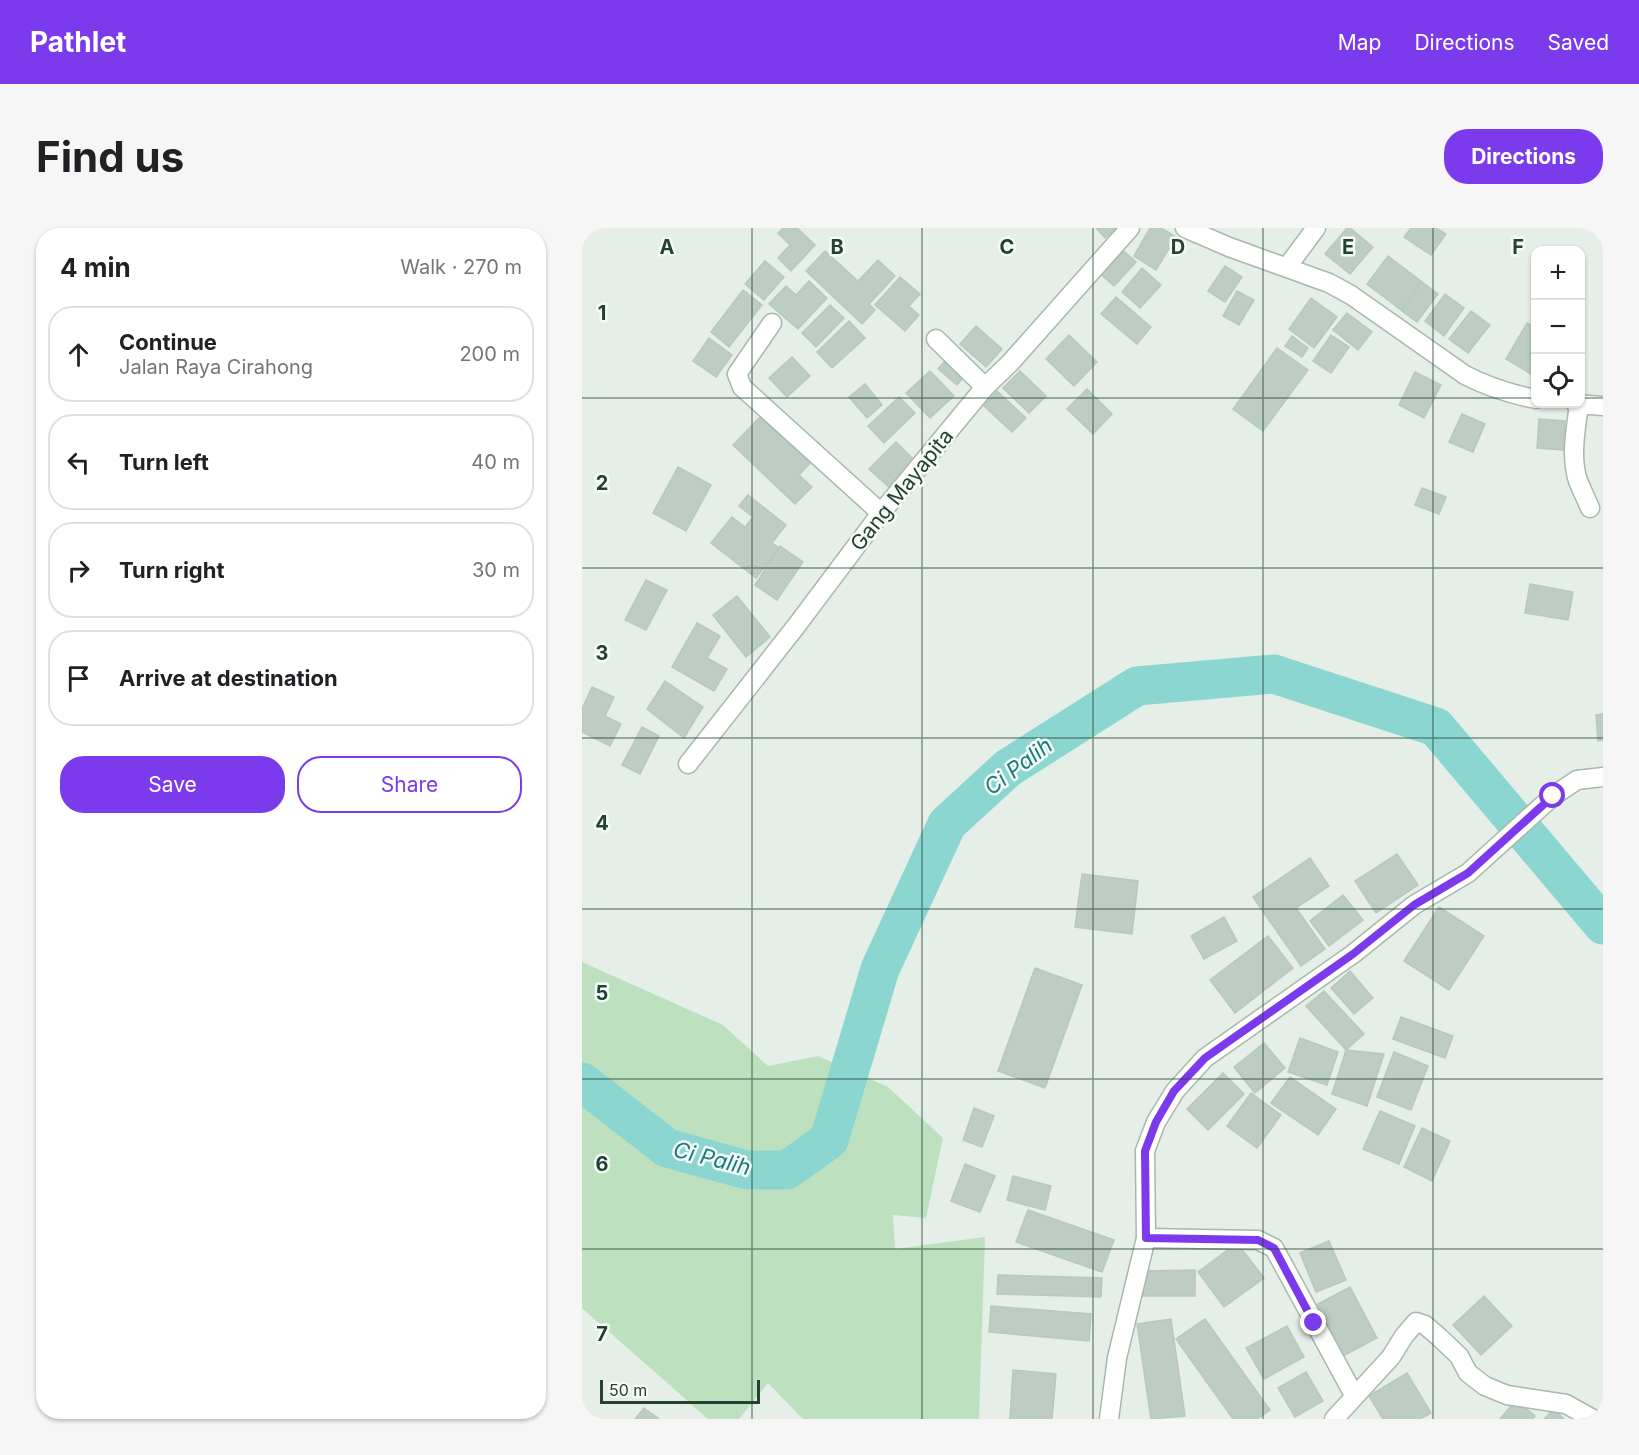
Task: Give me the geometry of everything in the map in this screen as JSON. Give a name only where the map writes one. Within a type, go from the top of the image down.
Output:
[{"type":"street","name":"Gang Mayapita","points":[[688,764],[881,513],[985,387],[1010,363],[1130,228]]},
{"type":"street","points":[[1185,228],[1228,247],[1287,267],[1351,295],[1474,380],[1502,391],[1531,398]]},
{"type":"street","points":[[1287,267],[1316,228]]},
{"type":"street","points":[[772,323],[736,374],[742,387],[881,513]]},
{"type":"street","points":[[936,339],[985,387]]},
{"type":"street","points":[[1585,405],[1603,406]]},
{"type":"street","points":[[1577,408],[1575,464],[1578,481],[1590,508]]},
{"type":"street","points":[[1109,1419],[1117,1358],[1146,1238],[1145,1151],[1156,1122],[1174,1091],[1205,1058],[1353,954],[1414,905],[1468,873],[1553,796],[1576,780],[1603,777]]},
{"type":"street","points":[[1146,1238],[1258,1240],[1274,1248],[1354,1395]]},
{"type":"street","points":[[1334,1419],[1354,1395],[1374,1378],[1416,1322],[1425,1325],[1439,1337],[1459,1356],[1468,1373],[1485,1386],[1508,1395],[1566,1404],[1593,1419]]},
{"type":"green space","points":[[582,962],[723,1025],[768,1066],[818,1056],[888,1087],[943,1138],[926,1218],[893,1215],[895,1249],[985,1237],[979,1419],[803,1419],[768,1383],[739,1419],[708,1419],[582,1308]]},
{"type":"building","points":[[783,228],[797,228],[815,245],[791,271],[778,258],[790,245],[778,233]]},
{"type":"building","points":[[1096,228],[1116,228],[1105,238]]},
{"type":"building","points":[[1150,228],[1161,228],[1176,237],[1156,270],[1134,256]]},
{"type":"building","points":[[1347,228],[1373,247],[1350,274],[1325,254]]},
{"type":"building","points":[[1411,228],[1436,228],[1446,234],[1431,255],[1404,237]]},
{"type":"building","points":[[1119,247],[1136,262],[1114,286],[1097,271]]},
{"type":"building","points":[[825,251],[858,281],[878,260],[895,276],[869,304],[875,310],[862,324],[806,271]]},
{"type":"building","points":[[1388,256],[1422,282],[1401,310],[1367,284]]},
{"type":"building","points":[[765,261],[784,277],[764,300],[745,284]]},
{"type":"building","points":[[1225,266],[1242,277],[1225,302],[1208,291]]},
{"type":"building","points":[[1142,268],[1161,285],[1140,308],[1122,292]]},
{"type":"building","points":[[900,277],[920,294],[909,306],[919,315],[905,331],[875,305]]},
{"type":"building","points":[[809,281],[827,298],[798,329],[769,304],[786,286],[796,295]]},
{"type":"building","points":[[1422,282],[1438,294],[1417,322],[1401,310]]},
{"type":"building","points":[[743,290],[762,305],[729,347],[711,332]]},
{"type":"building","points":[[1237,291],[1254,300],[1239,325],[1223,316]]},
{"type":"building","points":[[1445,294],[1464,308],[1444,336],[1425,321]]},
{"type":"building","points":[[1116,297],[1151,327],[1137,344],[1101,314]]},
{"type":"building","points":[[1311,298],[1337,317],[1314,348],[1289,329]]},
{"type":"building","points":[[830,305],[844,318],[816,347],[802,333]]},
{"type":"building","points":[[1471,311],[1490,325],[1468,353],[1449,339]]},
{"type":"building","points":[[1347,313],[1372,332],[1358,350],[1333,330]]},
{"type":"building","points":[[849,321],[865,338],[832,368],[817,352]]},
{"type":"building","points":[[1527,323],[1531,325],[1531,374],[1506,359]]},
{"type":"building","points":[[976,326],[1002,349],[986,367],[960,344]]},
{"type":"building","points":[[1069,335],[1097,362],[1074,386],[1046,359]]},
{"type":"building","points":[[1331,335],[1349,347],[1331,373],[1313,361]]},
{"type":"building","points":[[1292,336],[1308,348],[1302,357],[1285,346]]},
{"type":"building","points":[[709,338],[732,355],[716,377],[693,361]]},
{"type":"building","points":[[1277,348],[1308,370],[1263,431],[1233,409]]},
{"type":"building","points":[[792,357],[810,376],[787,397],[769,378]]},
{"type":"building","points":[[947,359],[966,374],[957,385],[938,369]]},
{"type":"building","points":[[930,371],[954,396],[930,418],[906,393]]},
{"type":"building","points":[[1020,371],[1046,396],[1029,413],[1003,388]]},
{"type":"building","points":[[1415,372],[1441,385],[1424,418],[1399,405]]},
{"type":"building","points":[[865,384],[882,405],[867,418],[849,397]]},
{"type":"building","points":[[1087,389],[1112,414],[1093,434],[1067,409]]},
{"type":"building","points":[[997,391],[1026,418],[1012,432],[984,406]]},
{"type":"building","points":[[899,397],[915,413],[884,443],[868,426]]},
{"type":"building","points":[[1462,414],[1485,424],[1473,452],[1449,442]]},
{"type":"building","points":[[761,416],[810,463],[799,475],[812,487],[795,504],[733,445]]},
{"type":"building","points":[[1539,419],[1565,421],[1563,450],[1537,448]]},
{"type":"building","points":[[896,442],[916,462],[890,488],[869,469]]},
{"type":"building","points":[[678,467],[711,485],[686,531],[653,513]]},
{"type":"building","points":[[1422,488],[1446,497],[1439,514],[1415,505]]},
{"type":"building","points":[[748,495],[786,525],[772,543],[779,548],[756,578],[711,543],[732,517],[745,527],[753,517],[739,506]]},
{"type":"building","points":[[780,546],[803,562],[777,600],[755,585]]},
{"type":"building","points":[[646,580],[667,590],[646,630],[625,620]]},
{"type":"building","points":[[1530,584],[1573,592],[1568,620],[1525,613]]},
{"type":"building","points":[[737,596],[770,637],[746,657],[713,615]]},
{"type":"building","points":[[697,623],[720,636],[707,658],[727,669],[714,691],[672,667]]},
{"type":"building","points":[[665,681],[703,707],[684,738],[647,709]]},
{"type":"building","points":[[592,687],[614,697],[605,716],[621,724],[610,746],[582,732],[582,709]]},
{"type":"building","points":[[1603,714],[1603,740],[1598,741],[1596,715]]},
{"type":"building","points":[[642,727],[659,736],[640,774],[622,765]]},
{"type":"building","points":[[1397,854],[1418,885],[1376,913],[1355,881]]},
{"type":"building","points":[[1310,858],[1329,886],[1296,908],[1325,949],[1301,966],[1253,897]]},
{"type":"building","points":[[1082,874],[1138,881],[1132,934],[1075,927]]},
{"type":"building","points":[[1343,895],[1363,920],[1329,946],[1310,921]]},
{"type":"building","points":[[1439,907],[1484,936],[1449,990],[1404,961]]},
{"type":"building","points":[[1224,917],[1237,941],[1204,959],[1191,936]]},
{"type":"building","points":[[1268,936],[1293,968],[1235,1013],[1210,980]]},
{"type":"building","points":[[1035,968],[1082,985],[1045,1088],[998,1071]]},
{"type":"building","points":[[1350,971],[1373,998],[1354,1014],[1331,988]]},
{"type":"building","points":[[1324,991],[1364,1034],[1346,1050],[1306,1006]]},
{"type":"building","points":[[1401,1017],[1453,1036],[1445,1058],[1393,1039]]},
{"type":"building","points":[[1300,1038],[1338,1052],[1327,1085],[1288,1072]]},
{"type":"building","points":[[1264,1043],[1285,1068],[1255,1093],[1234,1067]]},
{"type":"building","points":[[1346,1050],[1384,1054],[1367,1106],[1332,1094]]},
{"type":"building","points":[[1394,1052],[1428,1066],[1411,1110],[1377,1097]]},
{"type":"building","points":[[1223,1073],[1244,1094],[1208,1130],[1187,1109]]},
{"type":"building","points":[[1290,1077],[1336,1109],[1318,1135],[1271,1103]]},
{"type":"building","points":[[1251,1093],[1281,1115],[1257,1148],[1227,1126]]},
{"type":"building","points":[[974,1108],[994,1116],[982,1147],[963,1140]]},
{"type":"building","points":[[1380,1111],[1415,1126],[1399,1164],[1363,1149]]},
{"type":"building","points":[[1422,1128],[1450,1141],[1432,1181],[1404,1167]]},
{"type":"building","points":[[965,1164],[995,1176],[980,1212],[951,1201]]},
{"type":"building","points":[[1013,1176],[1051,1186],[1045,1210],[1007,1200]]},
{"type":"building","points":[[1028,1210],[1114,1240],[1102,1272],[1016,1242]]},
{"type":"building","points":[[1329,1241],[1346,1280],[1316,1292],[1300,1253]]},
{"type":"building","points":[[1237,1243],[1264,1278],[1224,1307],[1198,1272]]},
{"type":"building","points":[[1195,1270],[1195,1296],[1143,1296],[1143,1271]]},
{"type":"building","points":[[998,1275],[1102,1278],[1101,1297],[997,1294]]},
{"type":"building","points":[[1350,1287],[1377,1338],[1343,1356],[1316,1305]]},
{"type":"building","points":[[1484,1296],[1512,1326],[1481,1355],[1453,1325]]},
{"type":"building","points":[[991,1306],[1091,1314],[1089,1341],[989,1332]]},
{"type":"building","points":[[1171,1319],[1185,1416],[1151,1419],[1137,1324]]},
{"type":"building","points":[[1205,1319],[1270,1410],[1257,1419],[1233,1419],[1176,1339]]},
{"type":"building","points":[[1287,1326],[1304,1357],[1264,1379],[1246,1348]]},
{"type":"building","points":[[1013,1370],[1056,1374],[1052,1419],[1010,1419]]},
{"type":"building","points":[[1306,1372],[1323,1401],[1295,1417],[1278,1388]]},
{"type":"building","points":[[1407,1373],[1431,1413],[1420,1419],[1383,1419],[1369,1396]]},
{"type":"building","points":[[1516,1400],[1535,1416],[1532,1419],[1500,1419]]},
{"type":"building","points":[[644,1408],[659,1419],[635,1419]]},
{"type":"building","points":[[1554,1409],[1564,1419],[1544,1419]]},
{"type":"waterway","name":"Ci Palih","points":[[582,1082],[667,1148],[747,1170],[787,1170],[829,1140],[880,969],[947,824],[1008,768],[1137,686],[1274,674],[1436,727],[1603,925]]},
{"type":"route","points":[[1314,1323],[1274,1248],[1266,1243],[1258,1240],[1146,1238],[1145,1151],[1156,1122],[1174,1091],[1205,1058],[1353,954],[1414,905],[1468,873],[1553,796]]}]
